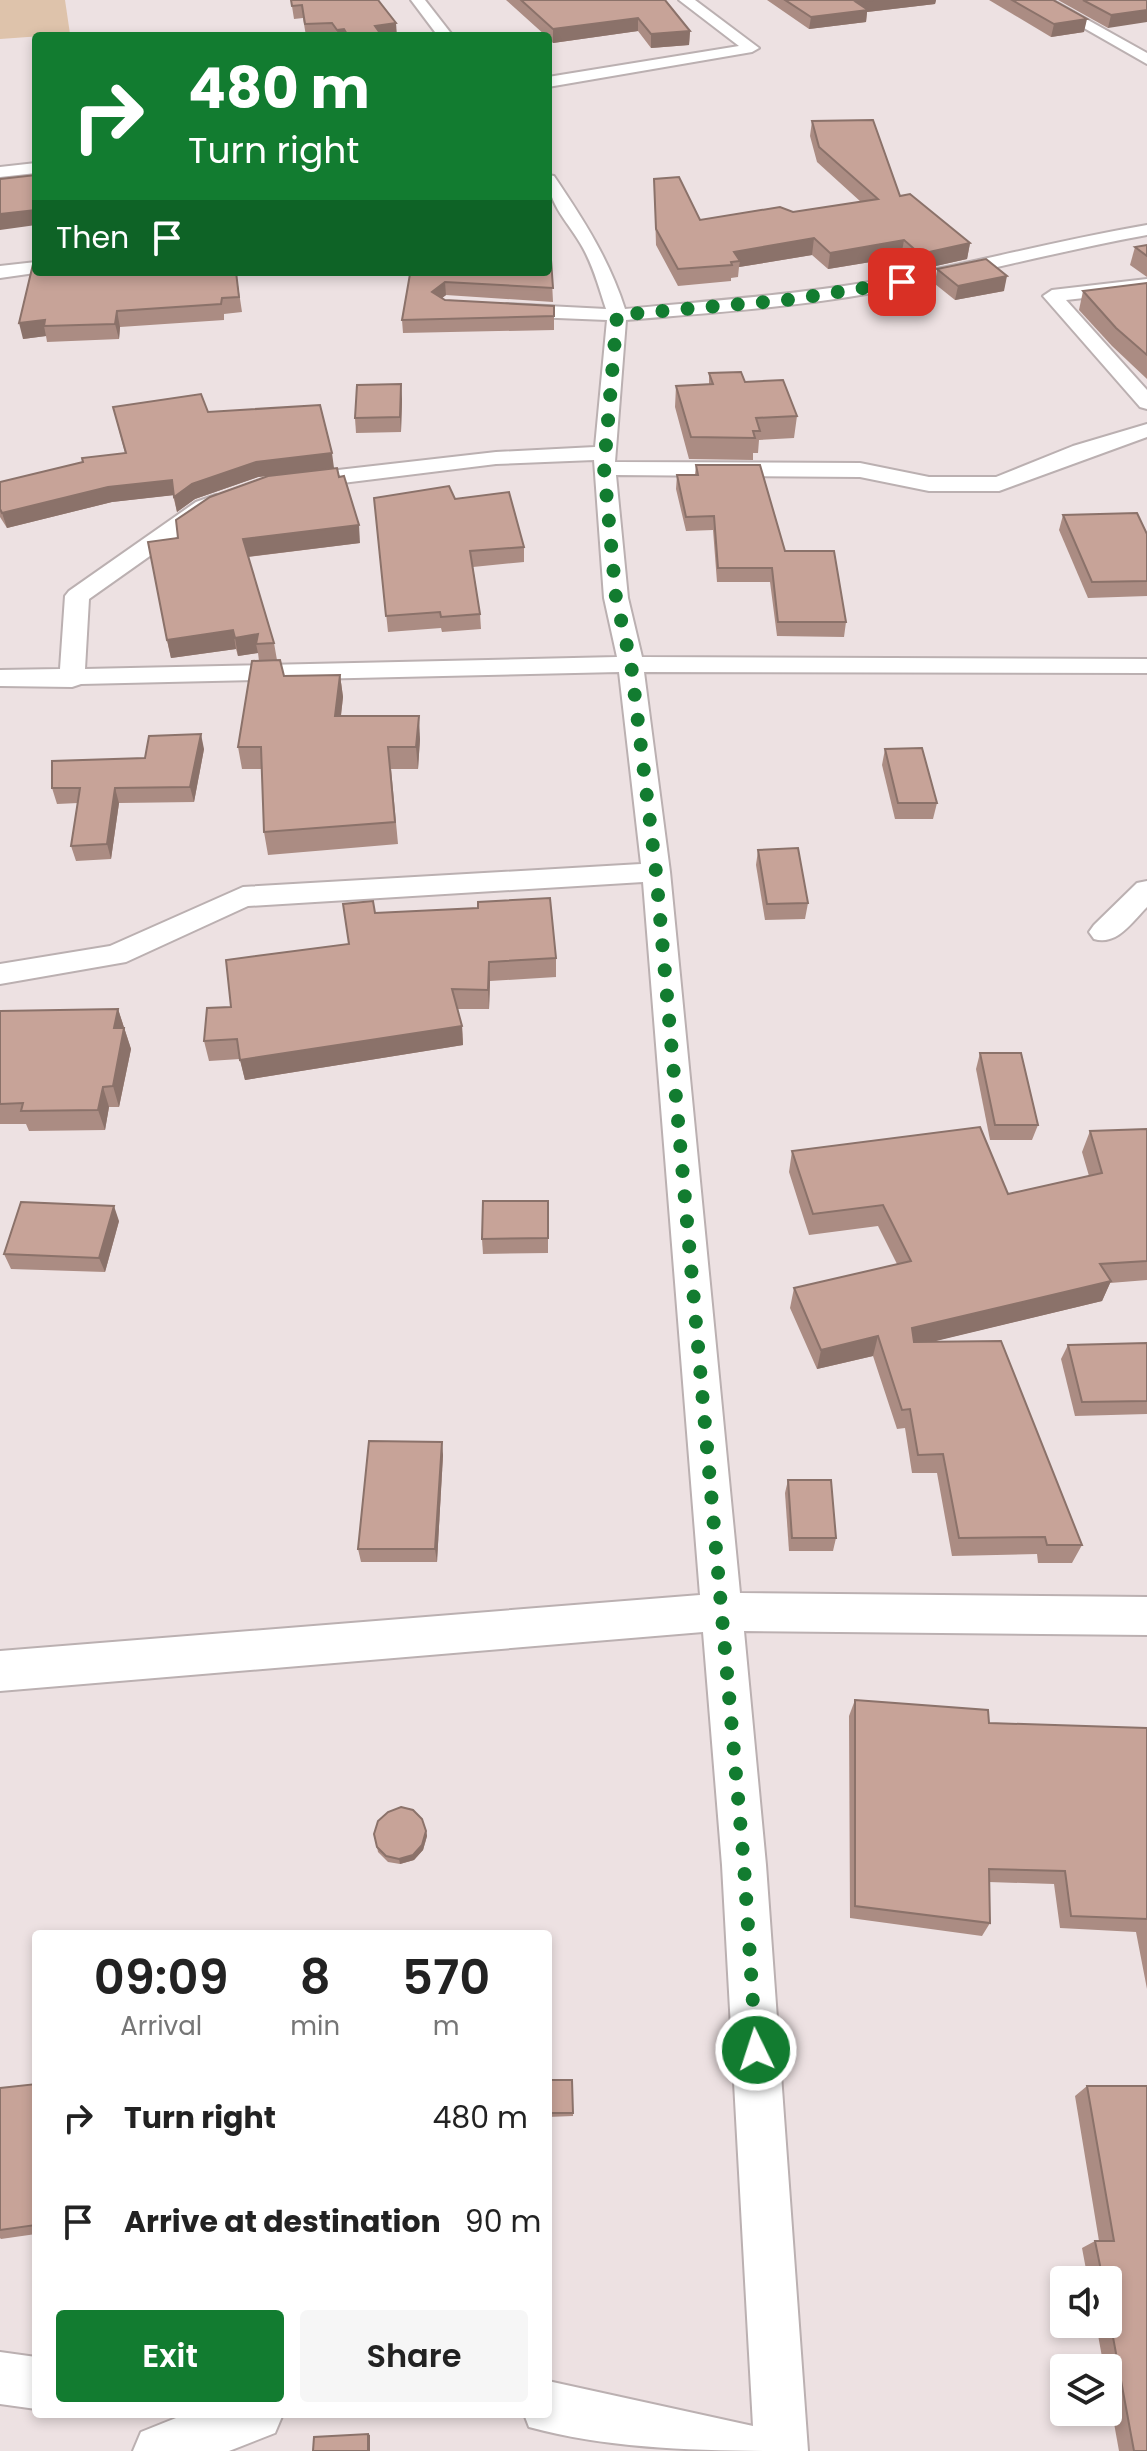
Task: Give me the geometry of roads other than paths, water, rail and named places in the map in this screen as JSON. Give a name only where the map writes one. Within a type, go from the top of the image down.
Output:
[{"type":"street","points":[[418,0],[443,32]]},
{"type":"street","points":[[552,81],[752,48],[686,0]]},
{"type":"street","points":[[1042,0],[1147,59]]},
{"type":"street","points":[[0,172],[32,168]]},
{"type":"street","points":[[552,193],[558,212],[604,272],[617,315],[604,461],[616,598],[631,664],[656,872],[722,1612],[744,1865],[781,2451]]},
{"type":"street","points":[[484,308],[617,315],[787,300],[902,282],[1067,244],[1147,230]]},
{"type":"street","points":[[0,272],[32,268]]},
{"type":"street","points":[[1147,285],[1052,296],[1147,403]]},
{"type":"street","points":[[267,485],[496,458],[860,470],[929,484],[999,484],[1081,451],[1147,430]]},
{"type":"street","points":[[72,679],[77,596],[204,507],[242,494]]},
{"type":"street","points":[[0,678],[72,679],[631,664],[1147,666]]},
{"type":"street","points":[[0,974],[116,955],[243,897],[656,872]]},
{"type":"street","points":[[1104,932],[1147,890]]},
{"type":"street","points":[[0,1671],[722,1612],[1147,1616]]},
{"type":"street","points":[[0,2378],[32,2382]]},
{"type":"street","points":[[552,2409],[748,2451]]},
{"type":"street","points":[[160,2451],[243,2418]]}]
